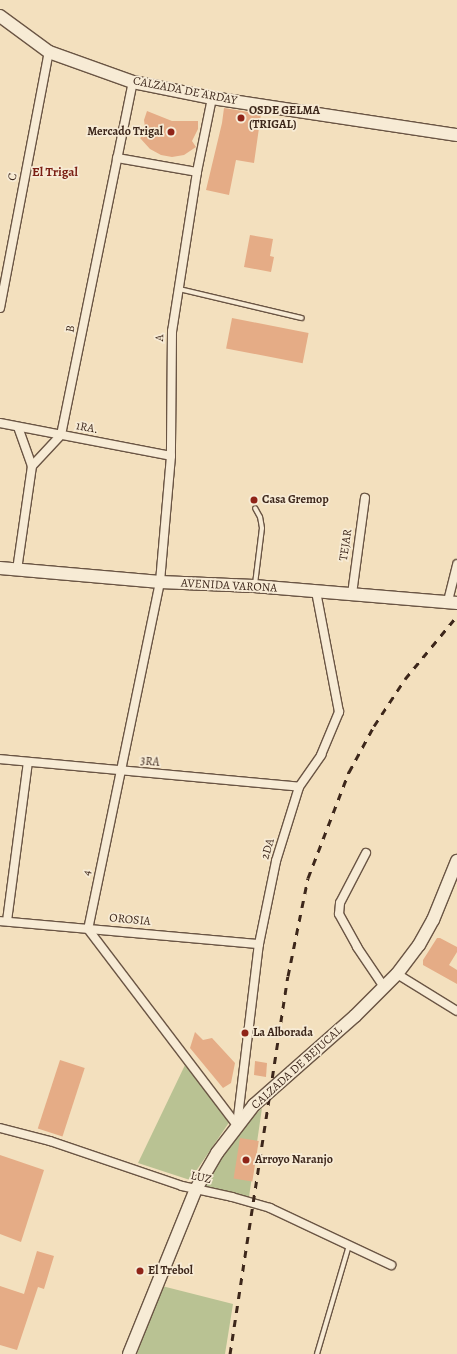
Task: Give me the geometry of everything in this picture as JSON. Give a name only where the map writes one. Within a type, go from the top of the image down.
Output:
[{"type":"street","name":"CALZADA DE ARDAY","points":[[0,16],[49,52],[133,82],[212,98],[457,135]]},
{"type":"street","name":"C","points":[[0,308],[49,52]]},
{"type":"street","name":"B","points":[[61,435],[133,82]]},
{"type":"street","name":"A","points":[[160,582],[171,456],[172,331],[197,172],[212,98]]},
{"type":"street","points":[[117,158],[197,172]]},
{"type":"street","name":"1RA.","points":[[0,423],[171,456]]},
{"type":"street","points":[[17,570],[32,466],[18,427]]},
{"type":"street","points":[[32,466],[61,435]]},
{"type":"street","name":"TEJAR","points":[[352,594],[365,498]]},
{"type":"street","points":[[453,602],[457,564]]},
{"type":"street","name":"AVENIDA VARONA","points":[[0,568],[160,582],[254,586],[453,602]]},
{"type":"street","name":"4","points":[[88,929],[160,582]]},
{"type":"street","name":"2DA","points":[[237,1125],[259,944],[276,861],[299,787],[321,755],[339,712],[316,591]]},
{"type":"street","name":"3RA","points":[[0,759],[299,787]]},
{"type":"street","points":[[3,921],[28,762]]},
{"type":"street","points":[[366,853],[340,903],[339,914],[357,947],[384,987]]},
{"type":"street","name":"CALZADA DE BEJUCAL","points":[[129,1354],[196,1189],[217,1153],[237,1125],[254,1105],[355,1016],[397,974],[419,945],[433,920],[457,861]]},
{"type":"street","name":"OROSIA","points":[[3,921],[259,944]]},
{"type":"street","points":[[88,929],[237,1125]]},
{"type":"street","points":[[397,974],[457,1011]]},
{"type":"street","name":"LUZ","points":[[0,1128],[50,1141],[182,1186],[232,1197],[270,1208],[391,1265]]},
{"type":"lane","points":[[179,289],[302,318]]},
{"type":"lane","points":[[254,586],[262,528],[260,516],[255,508]]},
{"type":"lane","points":[[317,1354],[349,1245]]},
{"type":"green space","points":[[185,1065],[230,1121],[190,1180],[138,1163]]},
{"type":"green space","points":[[262,1108],[249,1197],[201,1185],[240,1129]]},
{"type":"green space","points":[[162,1286],[233,1304],[225,1354],[137,1354]]},
{"type":"building","points":[[224,108],[261,114],[254,163],[236,160],[229,195],[206,190],[222,123]]},
{"type":"building","name":"Mercado Trigal","points":[[147,111],[172,121],[198,121],[198,129],[192,141],[196,147],[184,155],[172,157],[161,155],[150,149],[140,138],[146,134],[144,120]]},
{"type":"building","points":[[250,235],[273,239],[270,256],[274,257],[271,272],[244,267]]},
{"type":"building","points":[[232,318],[309,333],[303,363],[226,348]]},
{"type":"building","points":[[437,938],[440,938],[457,947],[457,952],[449,965],[457,970],[457,984],[423,965],[423,960]]},
{"type":"building","points":[[195,1032],[203,1040],[212,1038],[235,1063],[231,1083],[223,1088],[190,1048]]},
{"type":"building","points":[[60,1060],[85,1068],[62,1137],[38,1128]]},
{"type":"building","points":[[255,1061],[267,1063],[266,1077],[254,1075]]},
{"type":"building","name":"Arroyo Naranjo","points":[[240,1138],[259,1141],[252,1181],[234,1178]]},
{"type":"building","points":[[0,1155],[44,1170],[21,1242],[0,1234]]},
{"type":"building","points":[[37,1251],[54,1256],[44,1289],[38,1287],[17,1350],[0,1345],[0,1286],[24,1294]]},
{"type":"railway","points":[[230,1354],[288,976],[308,878],[349,772],[374,726],[405,679],[457,616]]},
{"type":"place","name":"OSDE GELMA (TRIGAL)","points":[[241,118]]},
{"type":"place","name":"Mercado Trigal","points":[[171,132]]},
{"type":"place","name":"Casa Gremop","points":[[254,500]]},
{"type":"place","name":"La Alborada","points":[[245,1033]]},
{"type":"place","name":"Arroyo Naranjo","points":[[246,1160]]},
{"type":"place","name":"El Trebol","points":[[140,1271]]},
{"type":"district","name":"El Trigal","points":[[55,172]]}]
